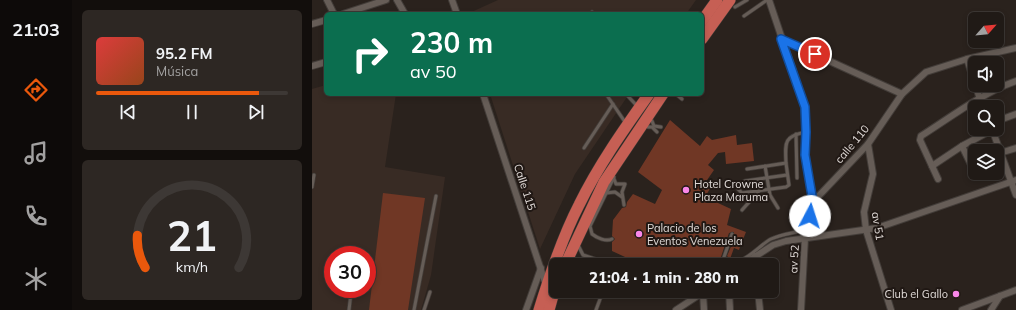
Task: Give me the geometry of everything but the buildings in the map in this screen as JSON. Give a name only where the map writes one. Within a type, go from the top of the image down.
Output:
[{"type":"highway","points":[[704,18],[717,0]]},
{"type":"highway","points":[[704,37],[733,4]]},
{"type":"highway","points":[[558,258],[562,242],[579,204],[628,124],[648,96]]},
{"type":"highway","points":[[568,258],[604,182],[663,96]]},
{"type":"highway","points":[[539,310],[549,290]]},
{"type":"highway","points":[[549,310],[550,298]]},
{"type":"street","points":[[327,0],[333,12]]},
{"type":"street","points":[[348,12],[370,2],[386,0]]},
{"type":"street","points":[[397,0],[404,12]]},
{"type":"street","points":[[452,0],[456,12]]},
{"type":"street","name":"av 52","points":[[768,0],[805,107],[805,155],[813,202],[805,238],[801,310]]},
{"type":"street","points":[[312,24],[324,21]]},
{"type":"street","points":[[781,39],[902,94]]},
{"type":"street","name":"calle 110","points":[[813,202],[868,144],[902,94],[926,72],[967,59],[1016,48]]},
{"type":"street","points":[[312,66],[324,63]]},
{"type":"street","points":[[938,179],[920,140],[921,136],[980,98],[1002,86],[1016,81]]},
{"type":"street","points":[[978,92],[980,98]]},
{"type":"street","name":"Calle 115","points":[[484,96],[541,268],[549,282]]},
{"type":"street","points":[[1004,118],[1016,114]]},
{"type":"street","points":[[932,166],[980,136]]},
{"type":"street","name":"av 51","points":[[868,144],[873,174],[864,212],[866,230],[891,310]]},
{"type":"street","points":[[962,146],[968,160]]},
{"type":"street","points":[[1004,152],[1016,148]]},
{"type":"street","points":[[1004,161],[1013,180],[1016,195]]},
{"type":"street","points":[[752,258],[773,244],[877,228],[1013,180]]},
{"type":"street","points":[[526,310],[541,268]]},
{"type":"street","points":[[962,310],[1016,291]]},
{"type":"street","points":[[991,310],[1000,296]]},
{"type":"street","points":[[676,310],[695,298]]},
{"type":"street","points":[[704,298],[704,310]]},
{"type":"street","points":[[729,298],[730,310]]},
{"type":"street","points":[[759,298],[760,310]]},
{"type":"lane","points":[[733,4],[747,0]]},
{"type":"lane","points":[[744,16],[768,0]]},
{"type":"lane","points":[[607,96],[628,124]]},
{"type":"lane","points":[[628,96],[639,108]]},
{"type":"lane","points":[[678,96],[682,100]]},
{"type":"lane","points":[[584,148],[613,104]]},
{"type":"lane","points":[[652,121],[654,126],[661,127]]},
{"type":"lane","points":[[648,127],[652,127],[657,132]]},
{"type":"lane","points":[[788,175],[766,177],[742,182],[738,189],[742,193],[788,186],[788,175],[786,163],[786,142],[796,134],[806,132]]},
{"type":"lane","points":[[796,134],[797,178]]},
{"type":"lane","points":[[747,169],[786,163]]},
{"type":"lane","points":[[765,166],[768,190],[773,202],[778,208]]},
{"type":"lane","points":[[312,187],[314,175]]},
{"type":"lane","points":[[612,238],[607,240],[595,236],[590,230],[590,226],[614,177],[616,184],[625,184],[622,197],[624,205]]},
{"type":"lane","points":[[742,210],[759,191]]},
{"type":"lane","points":[[606,193],[615,192],[622,197]]},
{"type":"lane","points":[[414,310],[436,196]]},
{"type":"lane","points":[[732,234],[724,257],[730,262],[738,262],[772,239],[807,229]]},
{"type":"lane","points":[[577,239],[583,256],[590,258]]},
{"type":"lane","points":[[730,240],[740,244]]},
{"type":"lane","points":[[424,310],[430,292]]},
{"type":"lane","points":[[350,310],[351,298]]},
{"type":"lane","points":[[596,310],[600,298]]},
{"type":"shaded area","points":[[498,0],[696,0],[687,12],[471,12]]},
{"type":"shaded area","points":[[324,86],[324,96],[396,96],[385,167],[445,177],[431,275],[421,310],[312,310],[312,89]]},
{"type":"shaded area","points":[[491,96],[628,96],[575,174],[540,249]]},
{"type":"place","name":"Hotel Crowne Plaza Maruma","points":[[686,190]]},
{"type":"place","name":"Palacio de los Eventos Venezuela","points":[[639,234]]},
{"type":"place","name":"Club el Gallo","points":[[956,294]]},
{"type":"route","points":[[810,216],[813,202],[805,155],[805,107],[781,39],[815,54]]}]
